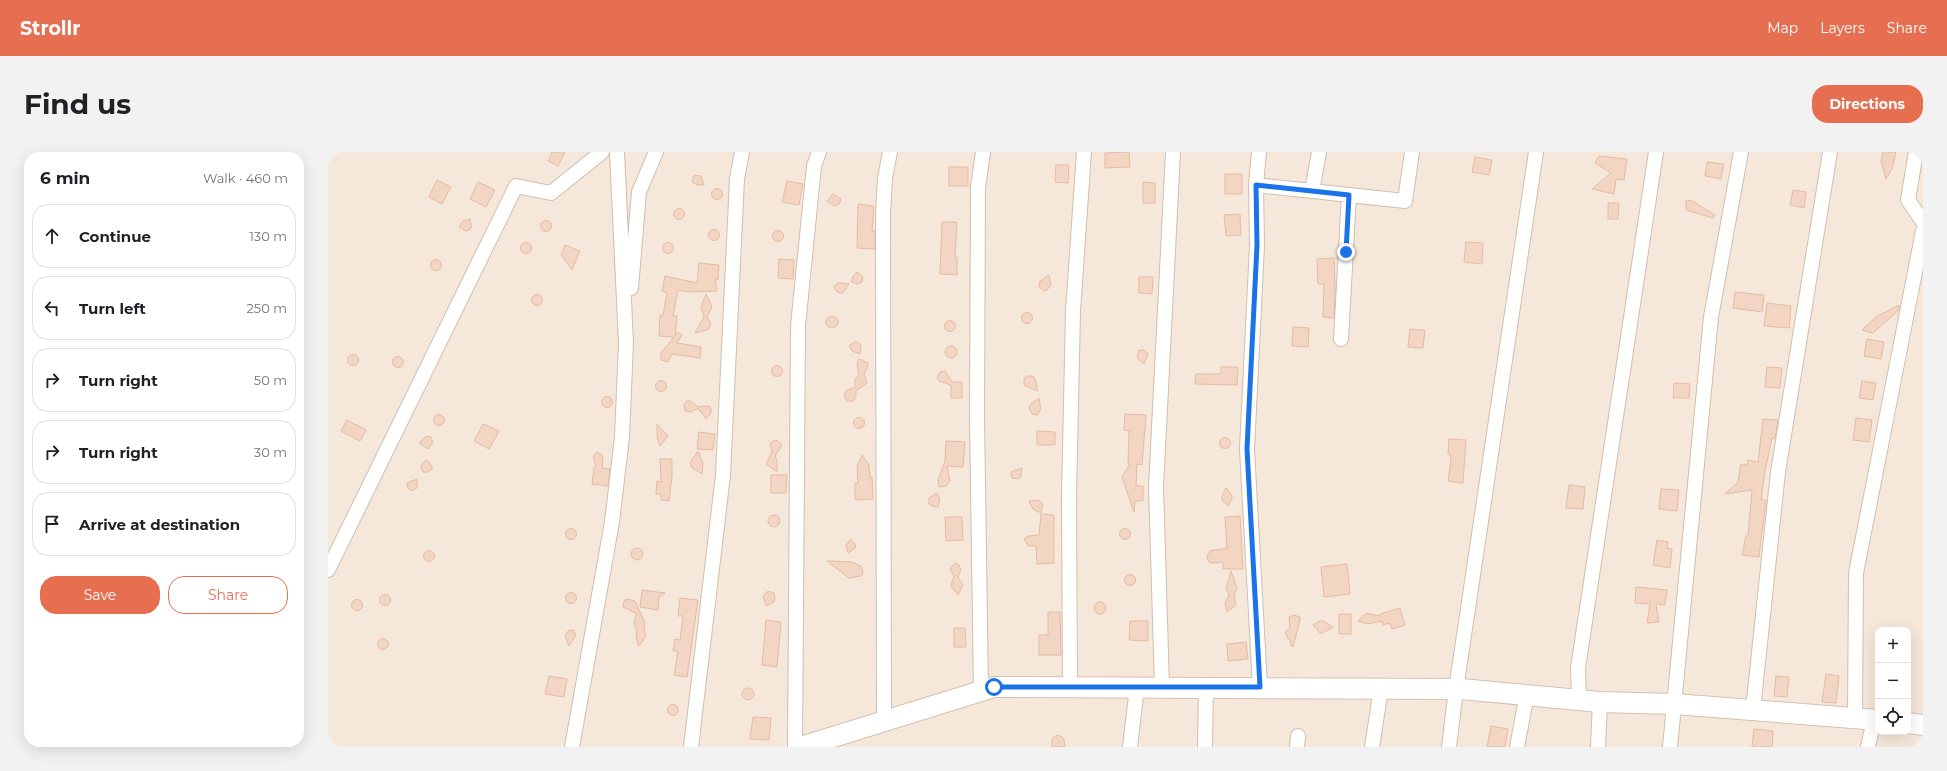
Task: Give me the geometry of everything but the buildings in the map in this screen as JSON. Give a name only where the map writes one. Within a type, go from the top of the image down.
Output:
[{"type":"street","points":[[328,570],[516,186],[551,193],[602,152]]},
{"type":"street","points":[[617,152],[626,343]]},
{"type":"street","points":[[572,747],[612,522],[622,437],[626,343],[639,192],[656,152]]},
{"type":"street","points":[[691,747],[723,475],[737,179],[742,152]]},
{"type":"street","points":[[795,747],[798,326],[814,166],[818,152]]},
{"type":"street","points":[[884,721],[883,214],[885,178],[890,152]]},
{"type":"street","points":[[981,691],[977,409],[978,187],[983,152]]},
{"type":"street","points":[[1070,687],[1069,497],[1073,311],[1084,152]]},
{"type":"street","points":[[1162,687],[1156,487],[1173,152]]},
{"type":"street","points":[[1259,152],[1256,185],[1257,245],[1247,449],[1260,687]]},
{"type":"street","points":[[1312,191],[1319,152]]},
{"type":"street","points":[[1256,185],[1405,201],[1412,152]]},
{"type":"street","points":[[1449,747],[1456,689],[1536,152]]},
{"type":"street","points":[[1579,699],[1578,668],[1656,152]]},
{"type":"street","points":[[1670,747],[1711,317],[1741,152]]},
{"type":"street","points":[[1753,710],[1778,472],[1830,152]]},
{"type":"street","points":[[1916,152],[1908,200],[1923,222]]},
{"type":"street","points":[[1341,339],[1349,195]]},
{"type":"street","points":[[1868,747],[1869,719],[1856,573],[1923,231]]},
{"type":"street","points":[[801,747],[994,687],[1456,689],[1527,694],[1600,702],[1675,704],[1869,719]]},
{"type":"street","points":[[1130,747],[1137,687]]},
{"type":"street","points":[[1205,747],[1206,688]]},
{"type":"street","points":[[1372,747],[1381,689]]},
{"type":"street","points":[[1517,747],[1527,694]]},
{"type":"street","points":[[1598,747],[1600,702]]},
{"type":"street","points":[[1911,723],[1923,725]]},
{"type":"shaded area","points":[[328,152],[1923,152],[1923,747],[328,747]]},
{"type":"route","points":[[994,687],[1260,687],[1247,449],[1257,245],[1256,185],[1349,195],[1346,252]]}]
